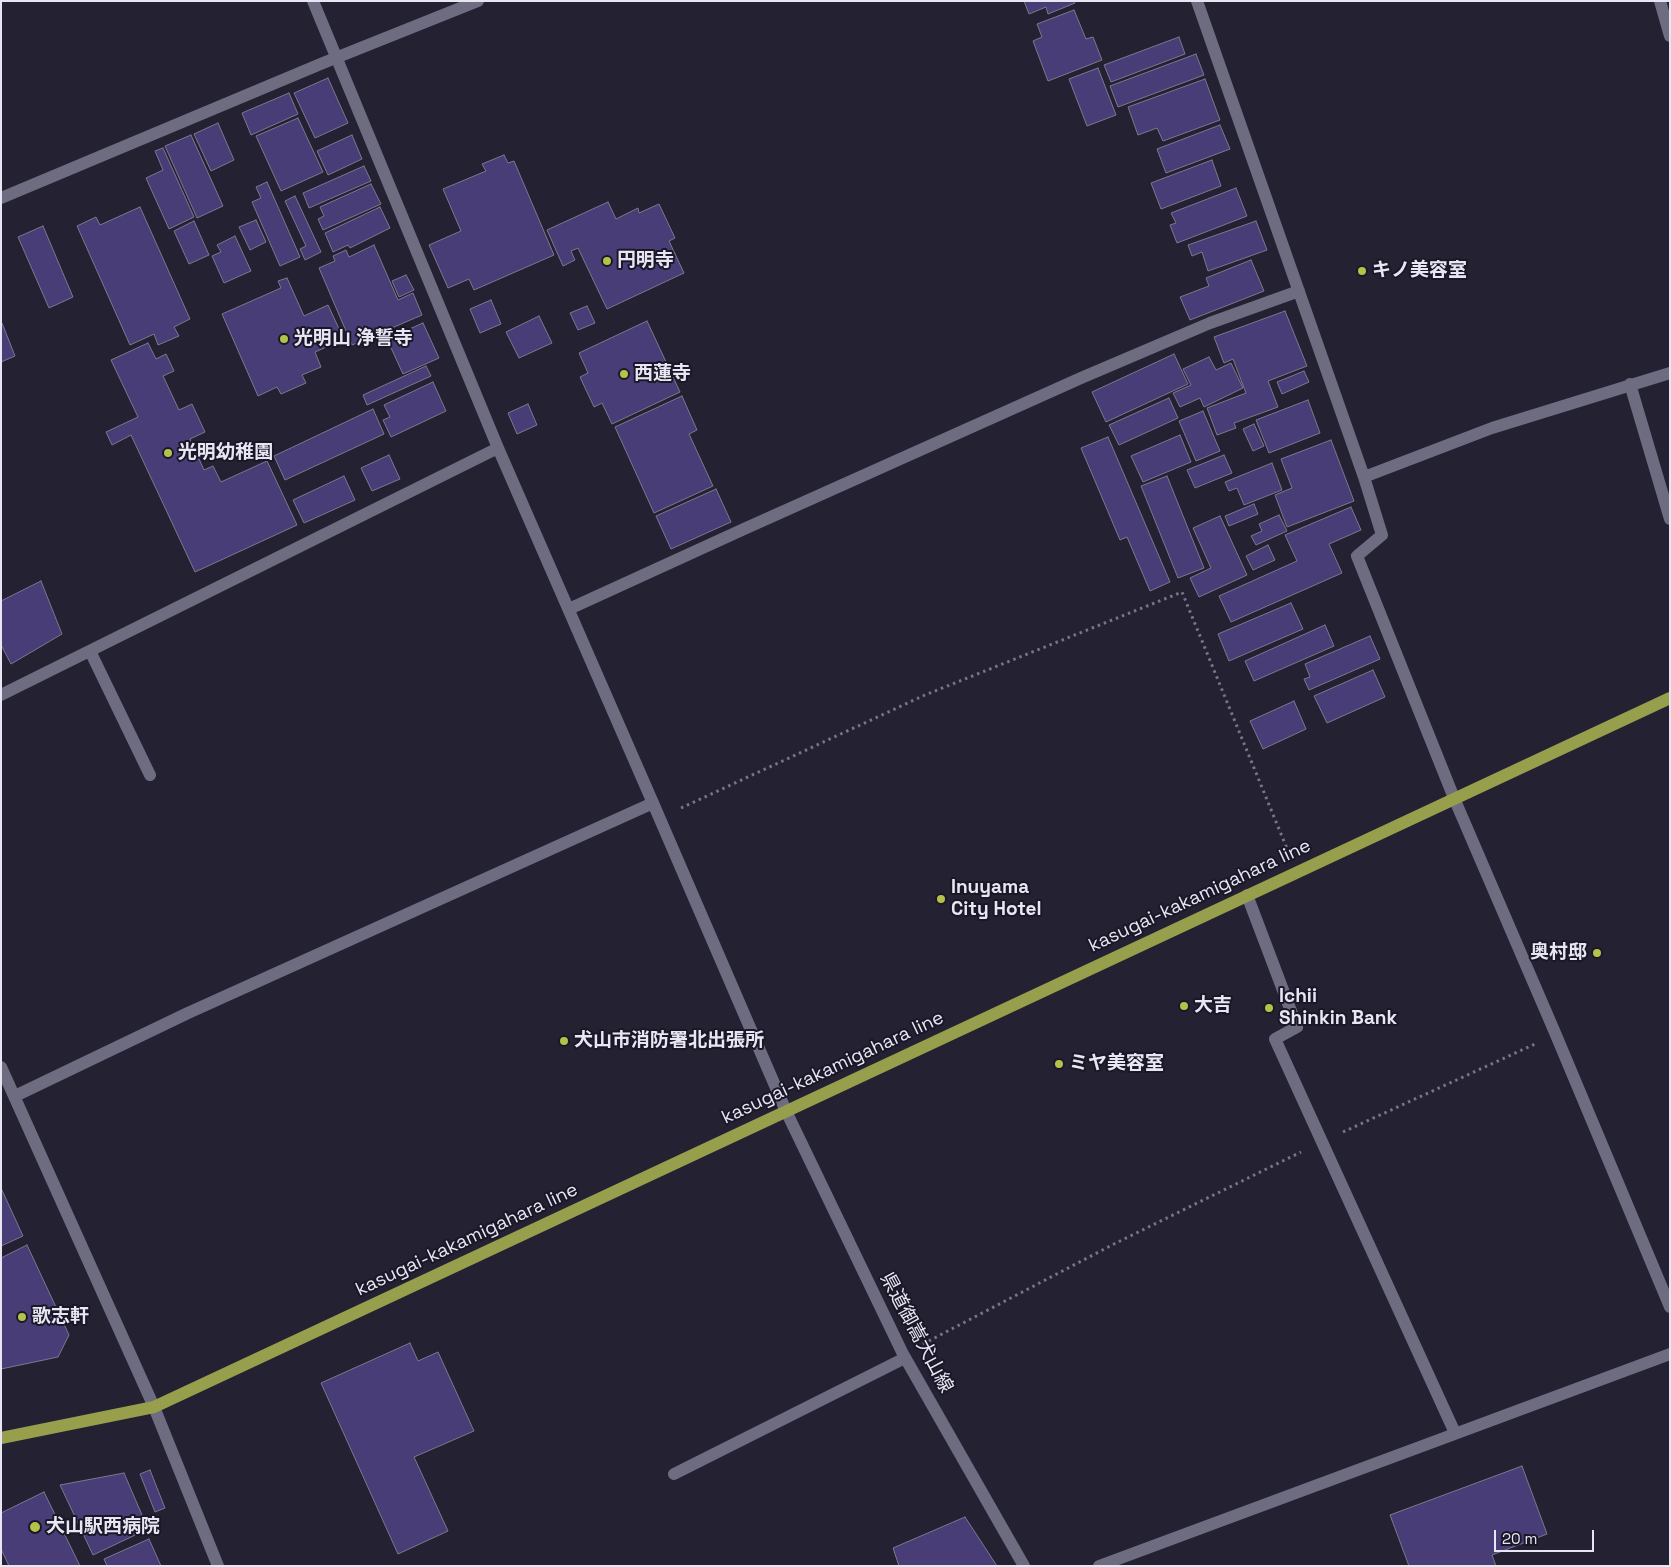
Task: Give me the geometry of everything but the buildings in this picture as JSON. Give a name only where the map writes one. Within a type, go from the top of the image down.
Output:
[{"type":"main road","name":"kasugai-kakamigahara line","points":[[1,1438],[154,1407],[1670,698]]},
{"type":"street","name":"県道御嵩犬山線","points":[[313,1],[498,448],[786,1111],[904,1356],[1024,1566]]},
{"type":"street","points":[[1,198],[336,58],[478,1]]},
{"type":"street","points":[[1197,1],[1364,477],[1382,535],[1357,556],[1454,798],[1670,1307]]},
{"type":"street","points":[[1660,1],[1670,36]]},
{"type":"street","points":[[569,610],[1081,378],[1210,323],[1299,291]]},
{"type":"street","points":[[1364,477],[1492,428],[1670,373]]},
{"type":"street","points":[[1630,384],[1670,519]]},
{"type":"street","points":[[1,695],[498,448]]},
{"type":"street","points":[[90,652],[150,775]]},
{"type":"street","points":[[15,1096],[188,1013],[653,803]]},
{"type":"street","points":[[1247,895],[1297,1027],[1276,1039],[1455,1433]]},
{"type":"street","points":[[1,1066],[154,1407],[218,1566]]},
{"type":"street","points":[[1099,1566],[1670,1354]]},
{"type":"street","points":[[674,1474],[904,1356]]},
{"type":"path","points":[[660,818],[925,695],[1182,592],[1297,872]]},
{"type":"path","points":[[904,1356],[1114,1244],[1322,1142],[1556,1035]]},
{"type":"place","name":"円明寺","points":[[607,261]]},
{"type":"place","name":"キノ美容室","points":[[1362,271]]},
{"type":"place","name":"光明山 浄誓寺","points":[[284,339]]},
{"type":"place","name":"西蓮寺","points":[[624,374]]},
{"type":"place","name":"光明幼稚園","points":[[168,453]]},
{"type":"place","name":"Inuyama City Hotel","points":[[941,899]]},
{"type":"place","name":"奥村邸","points":[[1597,953]]},
{"type":"place","name":"大吉","points":[[1184,1006]]},
{"type":"place","name":"Ichii Shinkin Bank","points":[[1269,1008]]},
{"type":"place","name":"犬山市消防署北出張所","points":[[564,1041]]},
{"type":"place","name":"ミヤ美容室","points":[[1059,1064]]},
{"type":"place","name":"歌志軒","points":[[22,1317]]},
{"type":"place","name":"犬山駅西病院","points":[[35,1527]]}]
